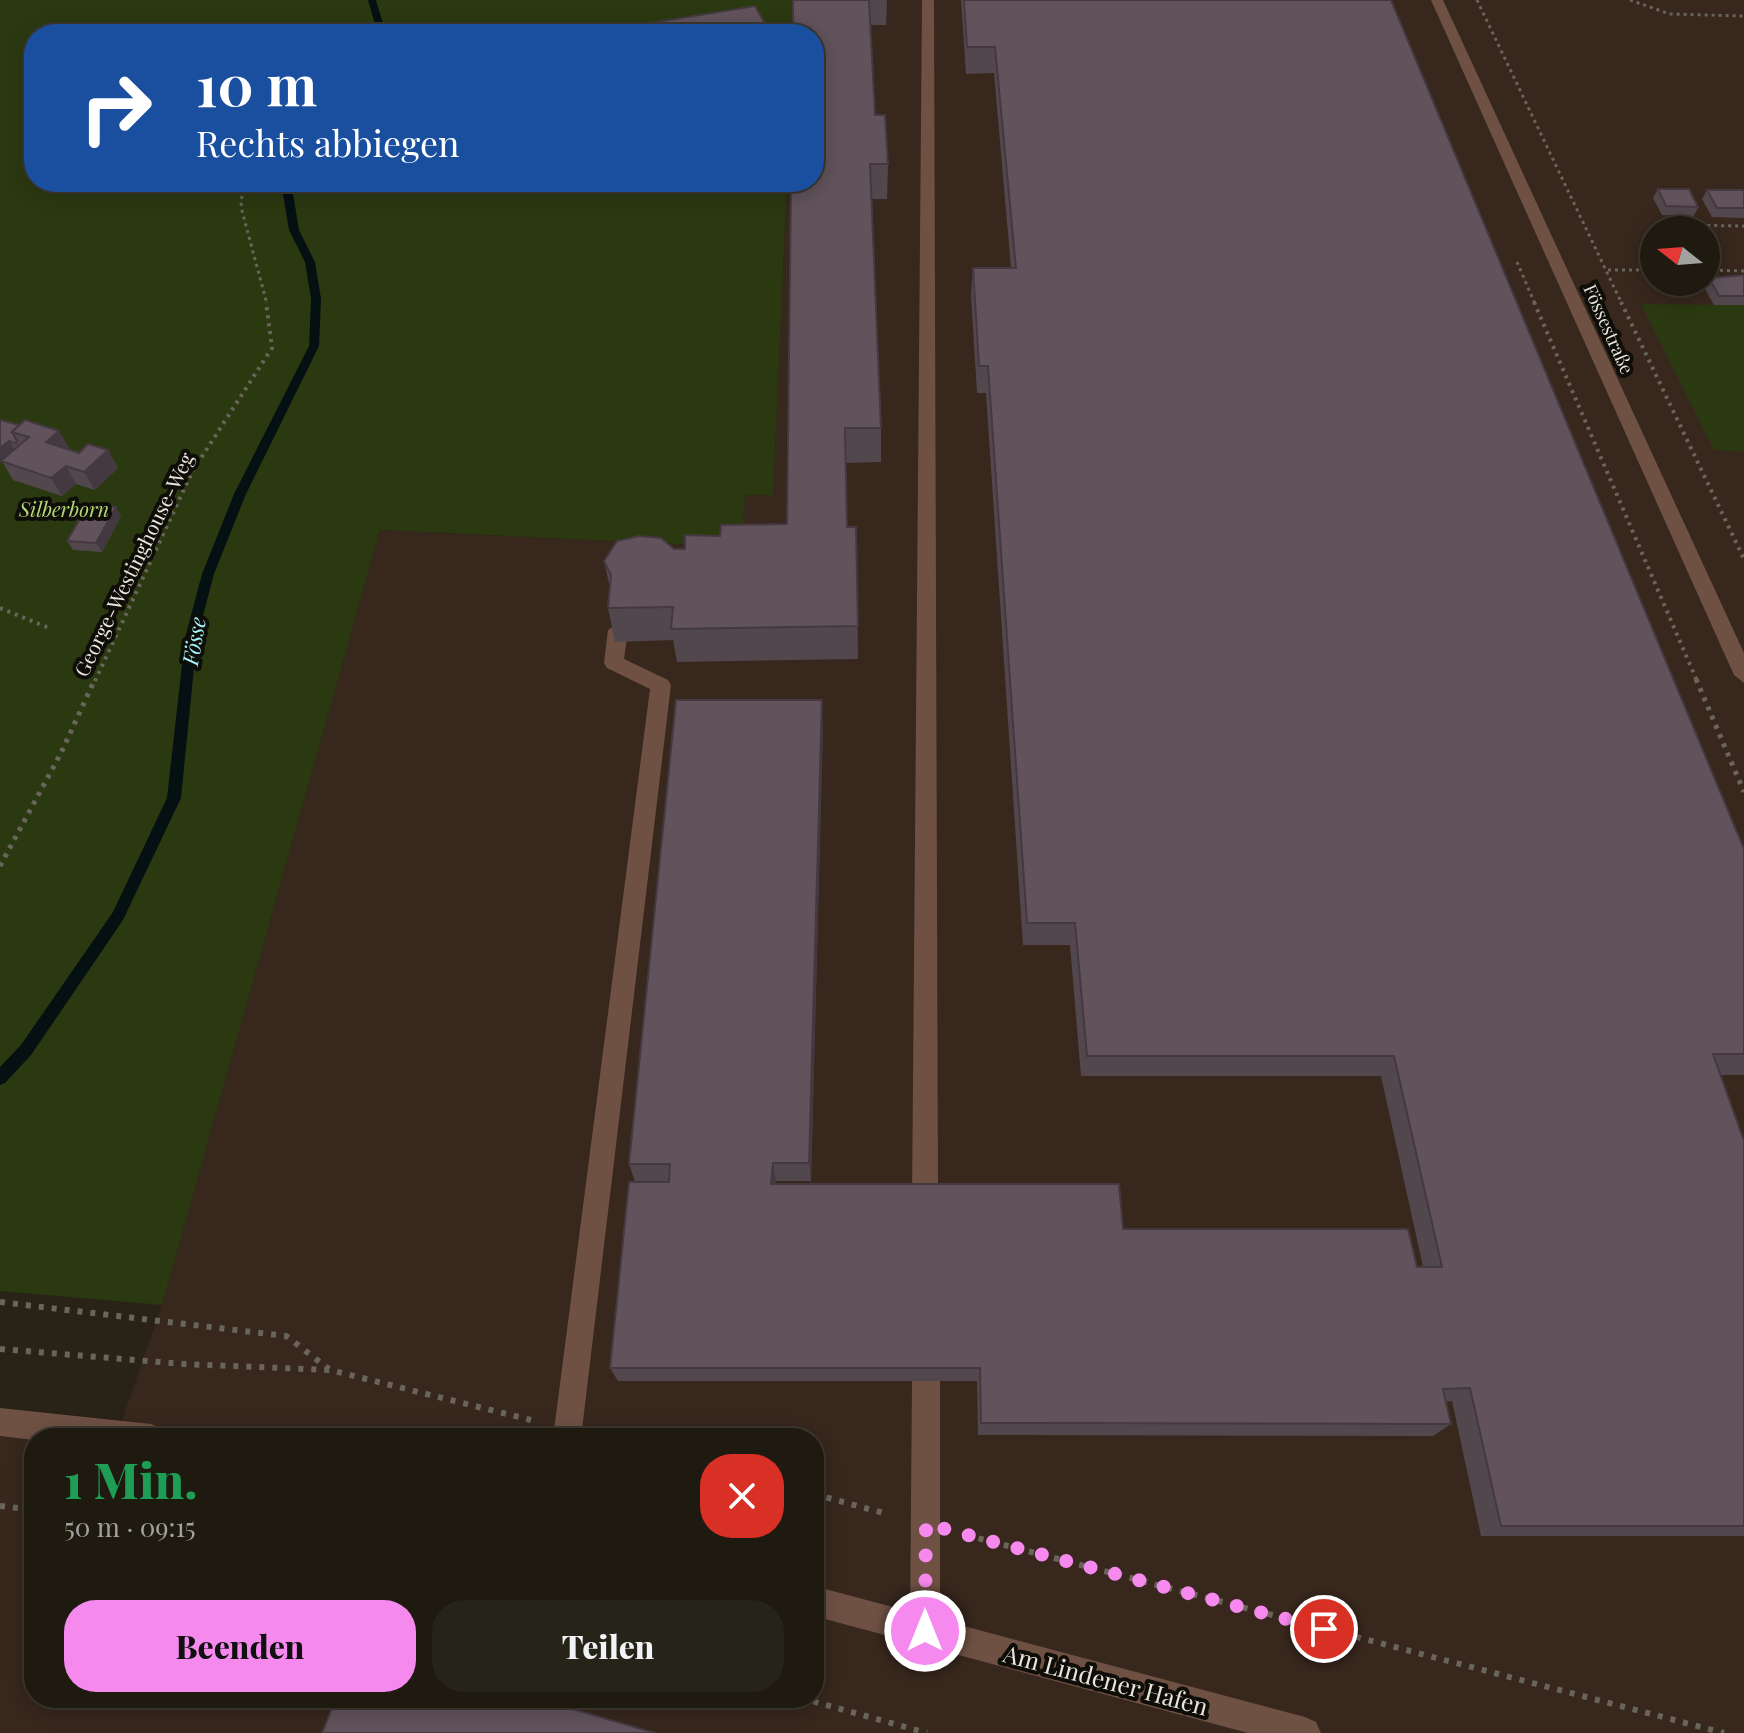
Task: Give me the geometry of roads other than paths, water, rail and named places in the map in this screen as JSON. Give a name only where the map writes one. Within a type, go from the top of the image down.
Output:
[{"type":"street","points":[[925,1201],[928,0]]},
{"type":"street","name":"Fössestraße","points":[[1437,0],[1744,675]]},
{"type":"street","points":[[569,1428],[661,685],[614,663],[618,630]]},
{"type":"street","points":[[925,1631],[926,1381]]},
{"type":"street","points":[[0,1422],[57,1428]]},
{"type":"street","name":"Am Lindener Hafen","points":[[824,1604],[1305,1733]]},
{"type":"waterway","name":"Fösse","points":[[372,0],[379,24]]},
{"type":"waterway","name":"Fösse","points":[[0,1078],[26,1050],[118,916],[174,798],[191,638],[208,574],[240,494],[314,346],[316,299],[310,262],[294,230],[288,192]]},
{"type":"park label","name":"Silberborn","points":[[64,508]]}]
